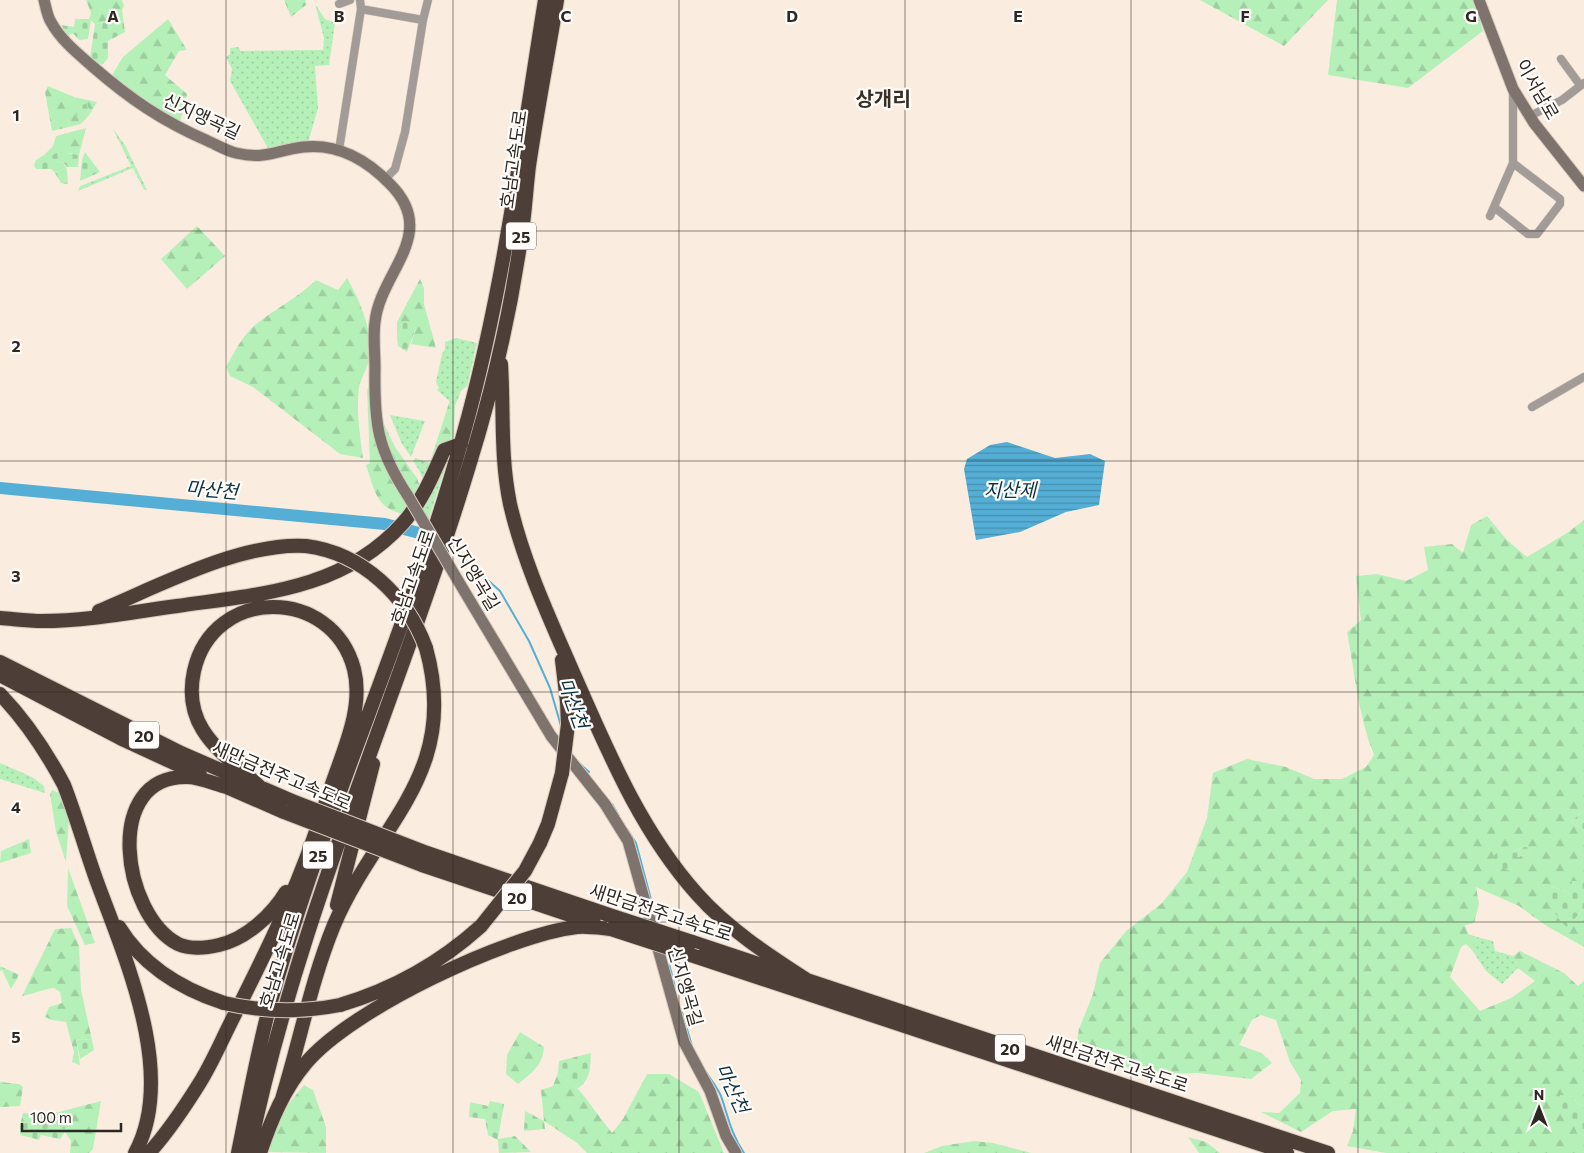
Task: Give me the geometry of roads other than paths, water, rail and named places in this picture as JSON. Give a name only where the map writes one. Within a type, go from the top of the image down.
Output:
[{"type":"highway","name":"호남고속도로","points":[[238,1153],[262,1036],[314,866],[390,655],[462,466],[461,444],[489,332],[546,0]]},
{"type":"highway","name":"호남고속도로","points":[[249,1153],[265,1080],[302,946],[431,582],[462,466],[500,348],[521,239],[530,165],[557,0]]},
{"type":"highway","points":[[500,348],[501,441],[510,504],[527,558],[553,627],[626,789],[649,830],[675,868],[697,895],[743,937],[810,982]]},
{"type":"highway","points":[[0,618],[41,622],[80,619],[288,589],[315,582],[341,571],[383,543],[404,522],[414,496],[444,450],[461,444]]},
{"type":"highway","points":[[80,619],[228,559],[264,549],[306,546],[343,555],[374,574],[395,595],[405,608],[426,648],[433,678],[433,731],[424,766],[396,822],[346,898],[328,940]]},
{"type":"highway","points":[[261,788],[220,753],[202,731],[194,711],[192,682],[199,656],[210,636],[227,621],[252,609],[284,607],[312,615],[330,628],[344,644],[354,669],[356,683],[355,703],[350,731]]},
{"type":"highway","points":[[108,910],[131,943],[150,963],[183,987],[224,1003],[258,1010],[296,1011],[340,1005],[391,988],[414,976],[460,946],[481,926],[525,872],[548,824],[562,773],[568,724],[563,664],[553,627]]},
{"type":"highway","points":[[149,1153],[166,1134],[200,1082],[271,940],[304,864],[350,731],[390,655]]},
{"type":"highway","name":"새만금전주고속도로","points":[[0,662],[181,753],[261,788],[288,806]]},
{"type":"highway","name":"새만금전주고속도로","points":[[0,675],[124,740],[227,787],[288,806],[424,859],[610,922],[697,957],[1287,1153]]},
{"type":"highway","points":[[260,1153],[282,1099],[328,940],[394,682]]},
{"type":"highway","points":[[0,694],[30,727],[49,756],[64,785],[136,987],[146,1031],[150,1064],[150,1103],[142,1140],[135,1153]]},
{"type":"highway","points":[[227,787],[188,776],[159,783],[149,790],[139,803],[132,821],[129,842],[134,883],[142,903],[152,920],[165,934],[179,944],[198,948],[225,944],[240,937],[270,912],[304,864]]},
{"type":"highway","points":[[282,1099],[307,1062],[328,1040],[353,1022],[404,994],[460,966],[530,939],[579,927],[610,922]]},
{"type":"highway","name":"새만금전주고속도로","points":[[610,922],[692,942],[1328,1153]]},
{"type":"highway","points":[[231,1153],[250,1072],[262,1036]]},
{"type":"street","name":"신지앵곡길","points":[[44,0],[50,21],[78,54],[140,106],[178,128],[236,153],[269,156],[303,147],[339,150],[358,158],[385,179],[392,185],[405,206],[411,233],[407,247],[379,305],[375,322],[374,419],[387,458],[395,476],[414,496],[463,589],[551,736],[605,804],[628,842],[684,1042],[710,1091],[726,1136],[736,1153]]},
{"type":"street","points":[[339,4],[350,0]]},
{"type":"street","points":[[339,150],[361,9],[360,0]]},
{"type":"street","points":[[385,179],[395,169],[405,132],[428,0]]},
{"type":"street","name":"이서남로","points":[[1479,0],[1513,89],[1531,118],[1584,186]]},
{"type":"street","points":[[361,9],[423,20]]},
{"type":"street","points":[[1514,123],[1531,118],[1562,100],[1582,84],[1562,59]]},
{"type":"street","points":[[1490,216],[1513,163],[1513,89]]},
{"type":"street","points":[[1494,207],[1528,234],[1537,234],[1560,204],[1560,199],[1513,163]]},
{"type":"street","points":[[1532,407],[1584,377]]},
{"type":"water","name":"지산제","points":[[1007,442],[1055,458],[1090,454],[1105,461],[1099,505],[1066,512],[1020,532],[976,540],[964,469],[967,459],[990,445]]},
{"type":"waterway","name":"마산천","points":[[0,488],[385,524],[419,533]]},
{"type":"waterway","name":"마산천","points":[[454,550],[500,591],[529,641],[550,688],[561,726]]},
{"type":"waterway","name":"마산천","points":[[578,762],[589,772]]},
{"type":"waterway","name":"마산천","points":[[612,804],[619,816]]},
{"type":"waterway","name":"마산천","points":[[627,829],[636,843],[658,926]]},
{"type":"waterway","name":"마산천","points":[[666,952],[676,991]]},
{"type":"waterway","name":"마산천","points":[[681,1009],[692,1046]]},
{"type":"waterway","name":"마산천","points":[[706,1072],[721,1096],[733,1132],[744,1153]]},
{"type":"district","name":"상개리","points":[[883,98]]}]
